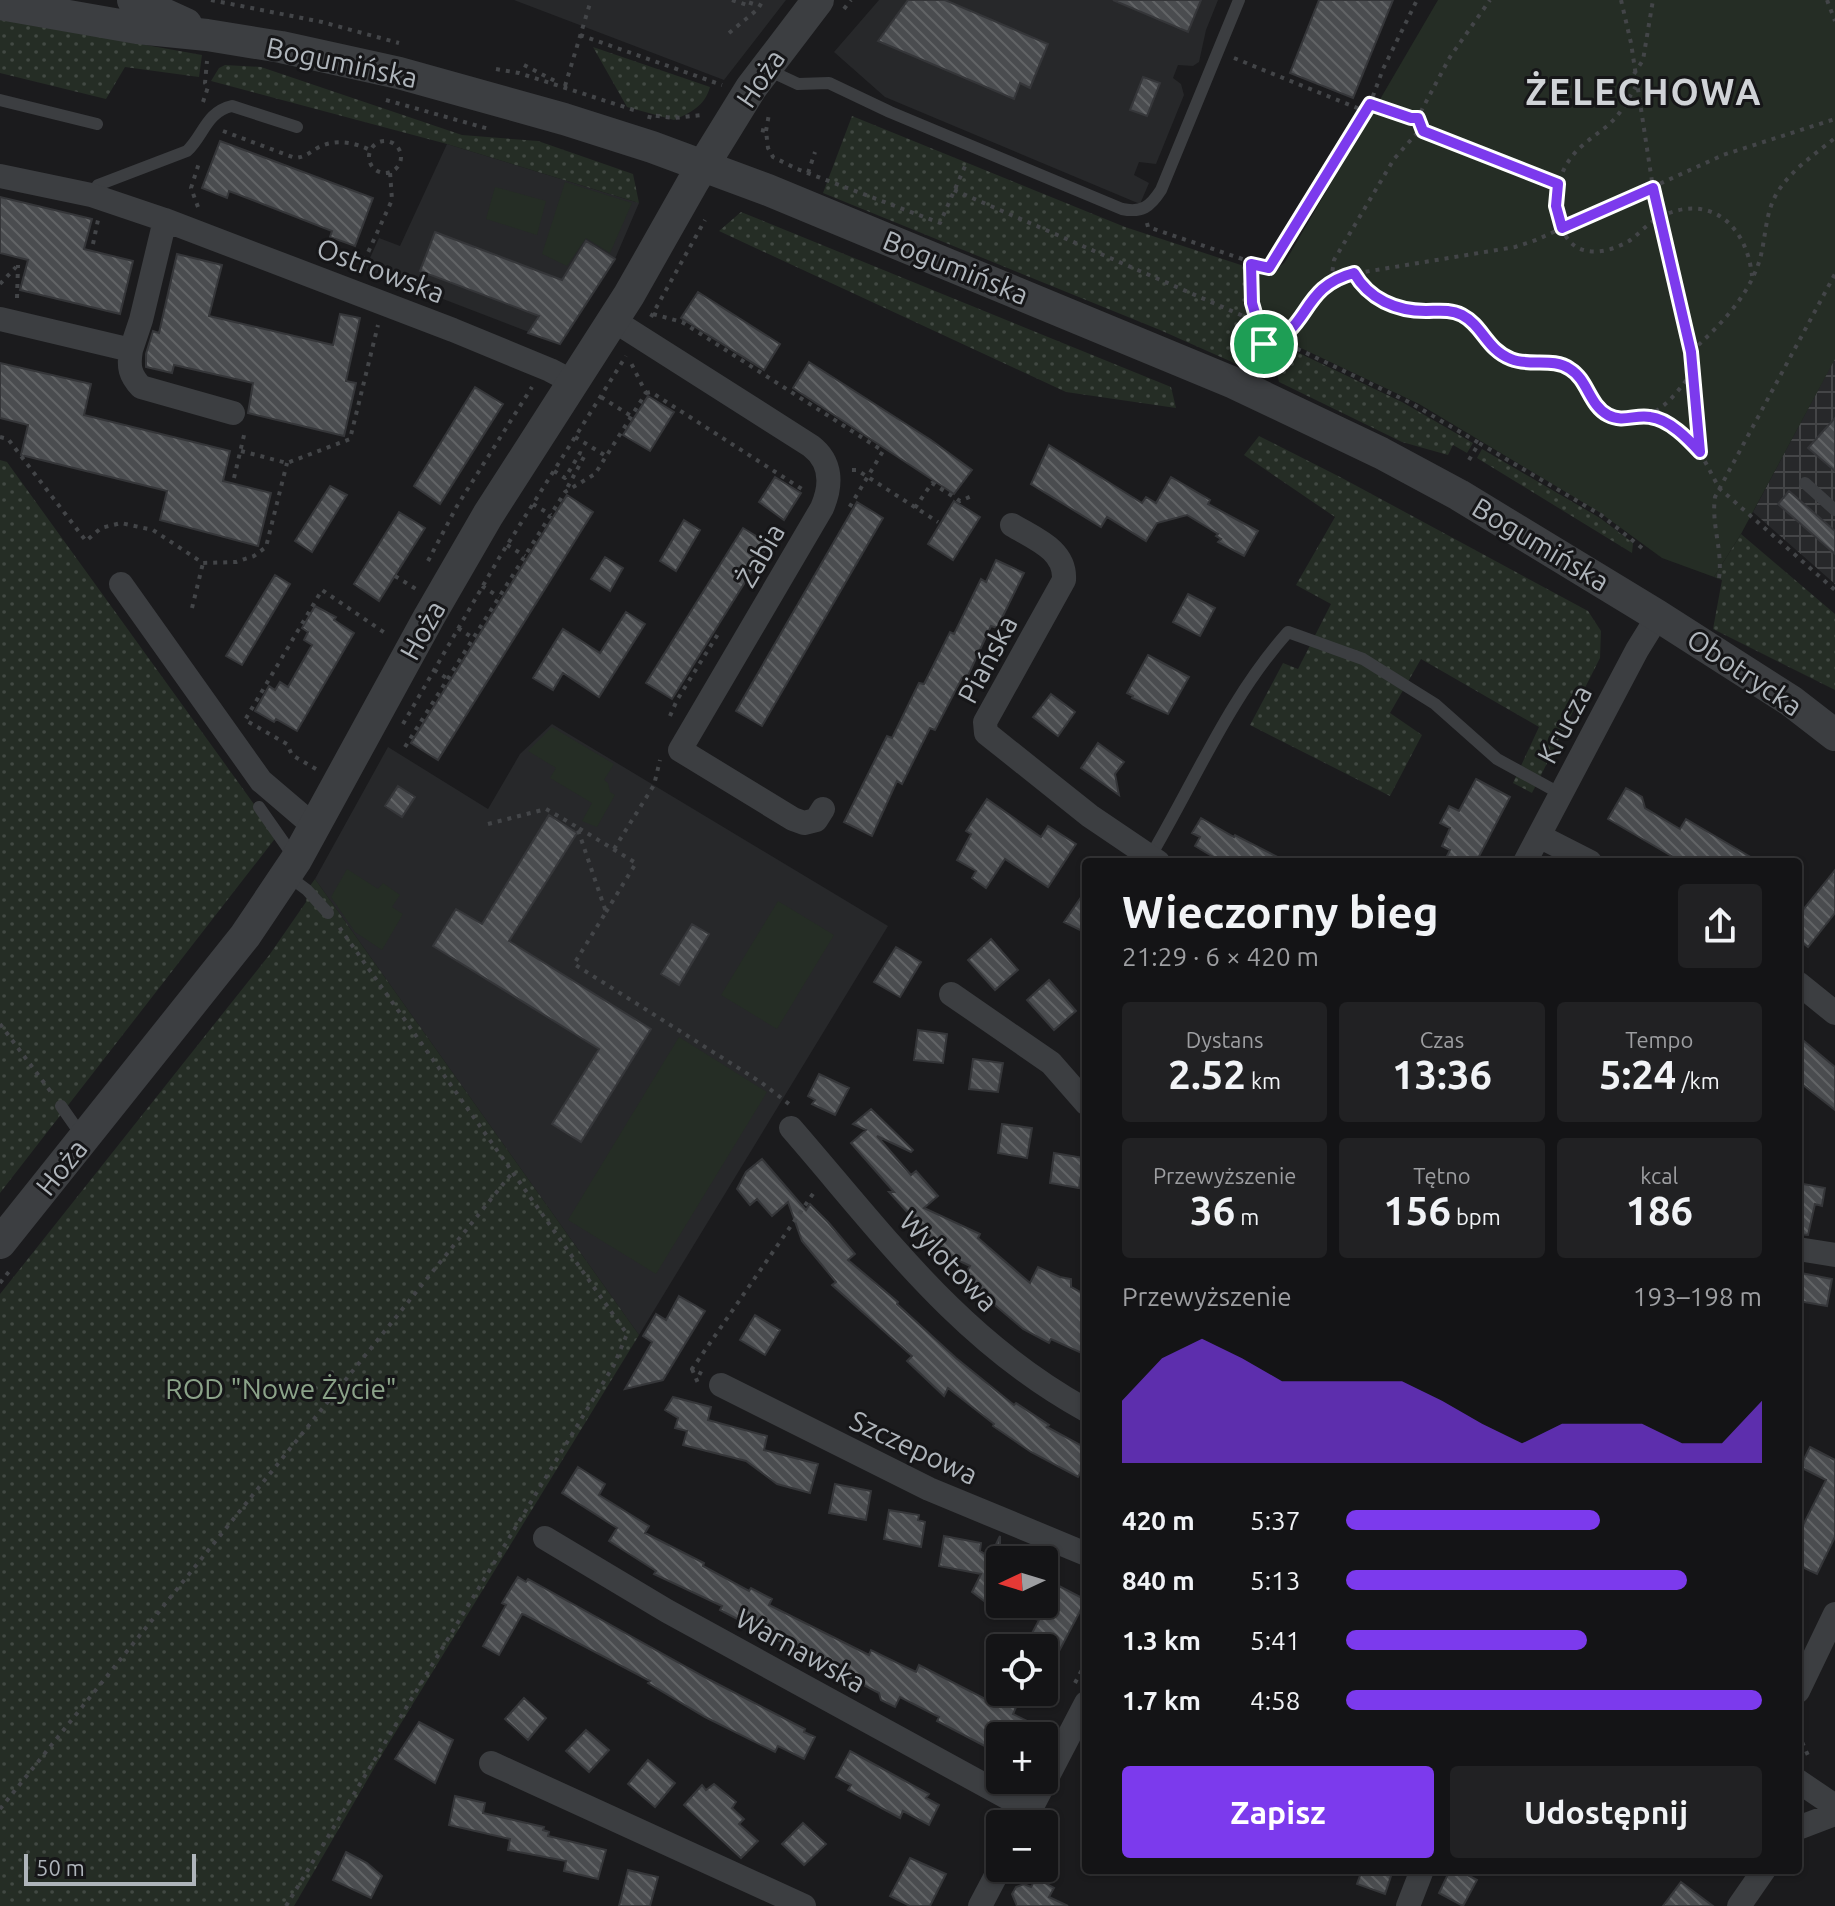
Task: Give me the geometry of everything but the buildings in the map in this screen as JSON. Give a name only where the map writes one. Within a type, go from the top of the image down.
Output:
[{"type":"street","name":"Bogumińska","points":[[133,0],[207,35]]},
{"type":"street","name":"Hoża","points":[[0,1243],[245,936],[291,868],[454,572],[587,390],[613,320],[702,166],[765,68],[818,0]]},
{"type":"street","name":"Bogumińska","points":[[0,4],[342,59],[459,88],[579,123],[702,166],[1043,302],[1281,405],[1459,495],[1658,616]]},
{"type":"street","name":"Ostrowska","points":[[0,176],[165,220],[453,330],[550,370],[587,390]]},
{"type":"street","points":[[165,220],[131,350],[128,364],[131,376],[141,387],[233,413]]},
{"type":"street","points":[[9,316],[131,350]]},
{"type":"street","name":"Żabia","points":[[613,320],[811,446],[825,462],[829,483],[822,508],[680,750],[793,819],[804,823],[816,820],[823,809]]},
{"type":"street","name":"Piańska","points":[[1012,525],[1059,556],[1065,568],[1064,580],[985,722],[986,733],[1090,816],[1153,858]]},
{"type":"street","points":[[121,584],[261,781],[315,827]]},
{"type":"street","name":"Obotrycka","points":[[1658,616],[1791,701],[1833,733]]},
{"type":"street","name":"Krucza","points":[[1527,858],[1658,616]]},
{"type":"street","points":[[1539,836],[1582,858]]},
{"type":"street","points":[[1802,986],[1835,1013]]},
{"type":"street","points":[[951,994],[1039,1052],[1082,1098]]},
{"type":"street","name":"Wylotowa","points":[[791,1128],[950,1310],[1022,1369],[1082,1407]]},
{"type":"street","points":[[1802,1250],[1835,1255]]},
{"type":"street","name":"Szczepowa","points":[[721,1385],[929,1489],[1082,1552]]},
{"type":"street","name":"Warnawska","points":[[545,1538],[1014,1810]]},
{"type":"street","points":[[1802,1683],[1835,1614]]},
{"type":"street","points":[[1030,1810],[1082,1711]]},
{"type":"street","points":[[491,1763],[804,1906]]},
{"type":"street","points":[[1802,1784],[1835,1806]]},
{"type":"street","points":[[1802,1826],[1835,1814]]},
{"type":"street","points":[[1408,1906],[1420,1874]]},
{"type":"street","points":[[1739,1906],[1761,1874]]},
{"type":"street","points":[[980,1906],[993,1882]]},
{"type":"lane","points":[[765,68],[798,84],[829,83],[890,112],[1122,209],[1143,210],[1152,205],[1161,190],[1239,0]]},
{"type":"lane","points":[[0,100],[97,124]]},
{"type":"lane","points":[[96,204],[98,185],[187,151],[197,142],[209,118],[222,108],[232,106],[297,127]]},
{"type":"lane","points":[[1805,483],[1835,510]]},
{"type":"lane","points":[[1155,858],[1234,706],[1252,677],[1288,632],[1363,659],[1435,704],[1497,759],[1561,794]]},
{"type":"lane","points":[[259,807],[291,868],[328,913]]},
{"type":"lane","points":[[61,1106],[84,1138]]},
{"type":"path","points":[[524,65],[565,87],[591,0]]},
{"type":"path","points":[[732,0],[751,3],[758,9]]},
{"type":"path","points":[[729,33],[758,9],[763,0]]},
{"type":"path","points":[[1143,210],[1148,227],[1269,268],[1367,112],[1383,69],[1417,0]]},
{"type":"path","points":[[1490,0],[1450,57],[1418,118],[1423,131],[1558,184]]},
{"type":"path","points":[[1621,0],[1653,188],[1691,352],[1700,452]]},
{"type":"path","points":[[1634,74],[1643,60],[1653,0]]},
{"type":"path","points":[[1827,0],[1835,21]]},
{"type":"path","points":[[580,35],[713,80],[726,87],[721,97]]},
{"type":"path","points":[[1218,51],[1367,112]]},
{"type":"path","points":[[1636,86],[1615,119],[1575,151],[1558,184],[1556,206],[1562,228],[1572,245],[1583,251],[1596,252],[1630,240],[1659,218],[1703,210],[1735,227],[1746,246],[1752,276]]},
{"type":"path","points":[[1370,104],[1418,118]]},
{"type":"path","points":[[647,127],[650,115],[699,117],[709,111]]},
{"type":"path","points":[[1264,344],[1279,340],[1293,329],[1313,297],[1331,281],[1354,273],[1515,247],[1747,145],[1835,119]]},
{"type":"path","points":[[216,130],[295,158],[304,157],[320,146],[336,143],[350,142],[370,150]]},
{"type":"path","points":[[761,130],[766,131],[768,148],[773,157],[940,223],[965,165]]},
{"type":"path","points":[[1331,281],[1334,260],[1394,159],[1410,139],[1423,131]]},
{"type":"path","points":[[1691,352],[1735,309],[1759,262],[1768,216],[1777,194],[1790,177],[1835,138]]},
{"type":"path","points":[[379,141],[394,144],[401,158],[397,168],[390,172],[382,173],[372,168],[368,158],[370,150],[379,141]]},
{"type":"path","points":[[808,173],[815,152]]},
{"type":"path","points":[[199,162],[191,188],[199,210]]},
{"type":"path","points":[[370,276],[359,272],[392,200],[390,172]]},
{"type":"path","points":[[954,190],[1257,322]]},
{"type":"path","points":[[93,244],[96,204]]},
{"type":"path","points":[[650,324],[709,213]]},
{"type":"path","points":[[1251,264],[1252,303],[1281,405]]},
{"type":"path","points":[[0,284],[18,265],[9,316]]},
{"type":"path","points":[[1354,273],[1368,293],[1397,307],[1460,313],[1470,320],[1495,351],[1508,359],[1566,366],[1581,380],[1595,405],[1604,413],[1623,419],[1650,416],[1679,390],[1692,372]]},
{"type":"path","points":[[1719,578],[1721,562],[1714,518],[1715,497],[1835,274]]},
{"type":"path","points":[[653,314],[682,322],[883,451],[843,518]]},
{"type":"path","points":[[241,451],[287,463],[350,439],[380,318]]},
{"type":"path","points":[[1279,340],[1409,402],[1601,515],[1642,548]]},
{"type":"path","points":[[391,717],[404,724],[482,586],[575,437],[587,390],[627,354],[646,393]]},
{"type":"path","points":[[587,390],[631,416]]},
{"type":"path","points":[[646,393],[651,392],[807,493]]},
{"type":"path","points":[[565,492],[595,474],[646,393]]},
{"type":"path","points":[[1650,416],[1675,430],[1700,452],[1719,488],[1835,590]]},
{"type":"path","points":[[0,437],[8,439],[86,541],[101,528],[110,525],[143,526],[203,563],[236,562],[254,556],[266,547],[287,463]]},
{"type":"path","points":[[575,437],[606,456]]},
{"type":"path","points":[[1469,460],[1479,443]]},
{"type":"path","points":[[405,747],[551,515],[585,455],[580,453],[565,478],[554,471]]},
{"type":"path","points":[[857,470],[938,522]]},
{"type":"path","points":[[915,508],[932,483],[960,501],[972,496]]},
{"type":"path","points":[[533,504],[551,515]]},
{"type":"path","points":[[507,545],[525,556]]},
{"type":"path","points":[[192,608],[203,563]]},
{"type":"path","points":[[395,576],[416,589]]},
{"type":"path","points":[[482,586],[499,597]]},
{"type":"path","points":[[318,770],[292,755],[287,744],[245,720],[322,590],[390,637]]},
{"type":"path","points":[[458,628],[473,638]]},
{"type":"path","points":[[434,670],[448,679]]},
{"type":"path","points":[[488,824],[546,809],[636,863],[574,964],[781,1097]]},
{"type":"path","points":[[577,827],[606,912]]},
{"type":"path","points":[[286,1906],[614,1365],[627,1334],[328,913]]},
{"type":"path","points":[[0,1024],[61,1106]]},
{"type":"path","points":[[0,1809],[512,1173]]},
{"type":"path","points":[[721,1385],[692,1369],[816,1191],[832,1175]]},
{"type":"shaded area","points":[[514,0],[786,0],[724,80]]},
{"type":"shaded area","points":[[879,0],[1218,0],[1206,30],[1199,62],[1193,66],[1178,65],[1173,78],[1181,84],[1184,95],[1156,164],[1139,162],[1134,175],[1149,183],[1140,204],[885,97],[834,52]]},
{"type":"shaded area","points":[[447,144],[639,203],[615,259],[560,344],[365,269],[379,238],[400,246]]},
{"type":"shaded area","points":[[1835,358],[1835,584],[1753,512]]},
{"type":"shaded area","points":[[552,724],[888,926],[639,1335],[315,879],[388,747],[488,809],[520,754]]},
{"type":"green space","points":[[1438,0],[1835,0],[1835,359],[1741,534],[1714,577],[1662,558],[1599,512],[1419,404],[1286,341],[1280,344],[1255,333],[1247,303],[1245,275],[1272,273],[1285,262]]},
{"type":"green space","points":[[0,19],[202,55],[199,77],[125,67],[106,99],[0,73]]},
{"type":"green space","points":[[593,47],[710,87],[708,94],[696,108],[674,120],[627,107]]},
{"type":"green space","points":[[225,65],[261,67],[462,135],[538,141],[633,174],[639,203],[447,144],[211,81],[219,68]]},
{"type":"green space","points":[[852,116],[1125,227],[1244,266],[1247,303],[1268,378],[1160,330],[823,193]]},
{"type":"green space","points":[[565,182],[632,203],[610,253],[586,238],[567,266],[542,254]]},
{"type":"green space","points":[[495,187],[546,201],[537,235],[486,219]]},
{"type":"green space","points":[[741,212],[1171,387],[1176,408],[1066,392],[719,231]]},
{"type":"green space","points":[[1280,344],[1402,402],[1473,443],[1467,453],[1453,445],[1448,455],[1402,442],[1279,382],[1271,351]]},
{"type":"green space","points":[[1259,436],[1588,611],[1601,631],[1600,658],[1532,793],[1513,783],[1539,727],[1421,659],[1390,713],[1422,735],[1390,796],[1250,725],[1283,663],[1298,669],[1331,604],[1296,585],[1335,517],[1244,455]]},
{"type":"green space","points":[[1482,449],[1600,518],[1633,543],[1632,553],[1477,458]]},
{"type":"green space","points":[[0,460],[7,462],[277,836],[0,1193]]},
{"type":"green space","points":[[1741,534],[1835,614],[1835,690],[1713,629],[1722,580],[1714,577]]},
{"type":"green space","points":[[552,727],[614,764],[604,780],[615,795],[597,827],[582,821],[592,803],[550,778],[556,768],[528,751]]},
{"type":"green space","points":[[347,869],[378,889],[383,883],[400,895],[392,907],[403,914],[382,950],[355,932],[331,897]]},
{"type":"green space","name":"ROD \"Nowe Życie\"","points":[[315,879],[639,1335],[384,1751],[294,1906],[0,1906],[0,1294],[270,954],[306,902],[307,890]]},
{"type":"green space","points":[[778,901],[834,935],[777,1029],[721,995]]},
{"type":"green space","points":[[679,1037],[767,1092],[656,1274],[568,1220]]},
{"type":"district","name":"ŻELECHOWA","points":[[1644,91]]},
{"type":"route","points":[[1370,104],[1418,118],[1423,131],[1558,184],[1556,206],[1562,228],[1653,188],[1691,352],[1700,452],[1689,440],[1650,416],[1623,419],[1604,413],[1595,405],[1575,372],[1566,366],[1508,359],[1495,351],[1470,320],[1460,313],[1397,307],[1368,293],[1354,273],[1327,283],[1313,297],[1289,333],[1264,344],[1252,303],[1251,264],[1269,268],[1370,104]]}]
